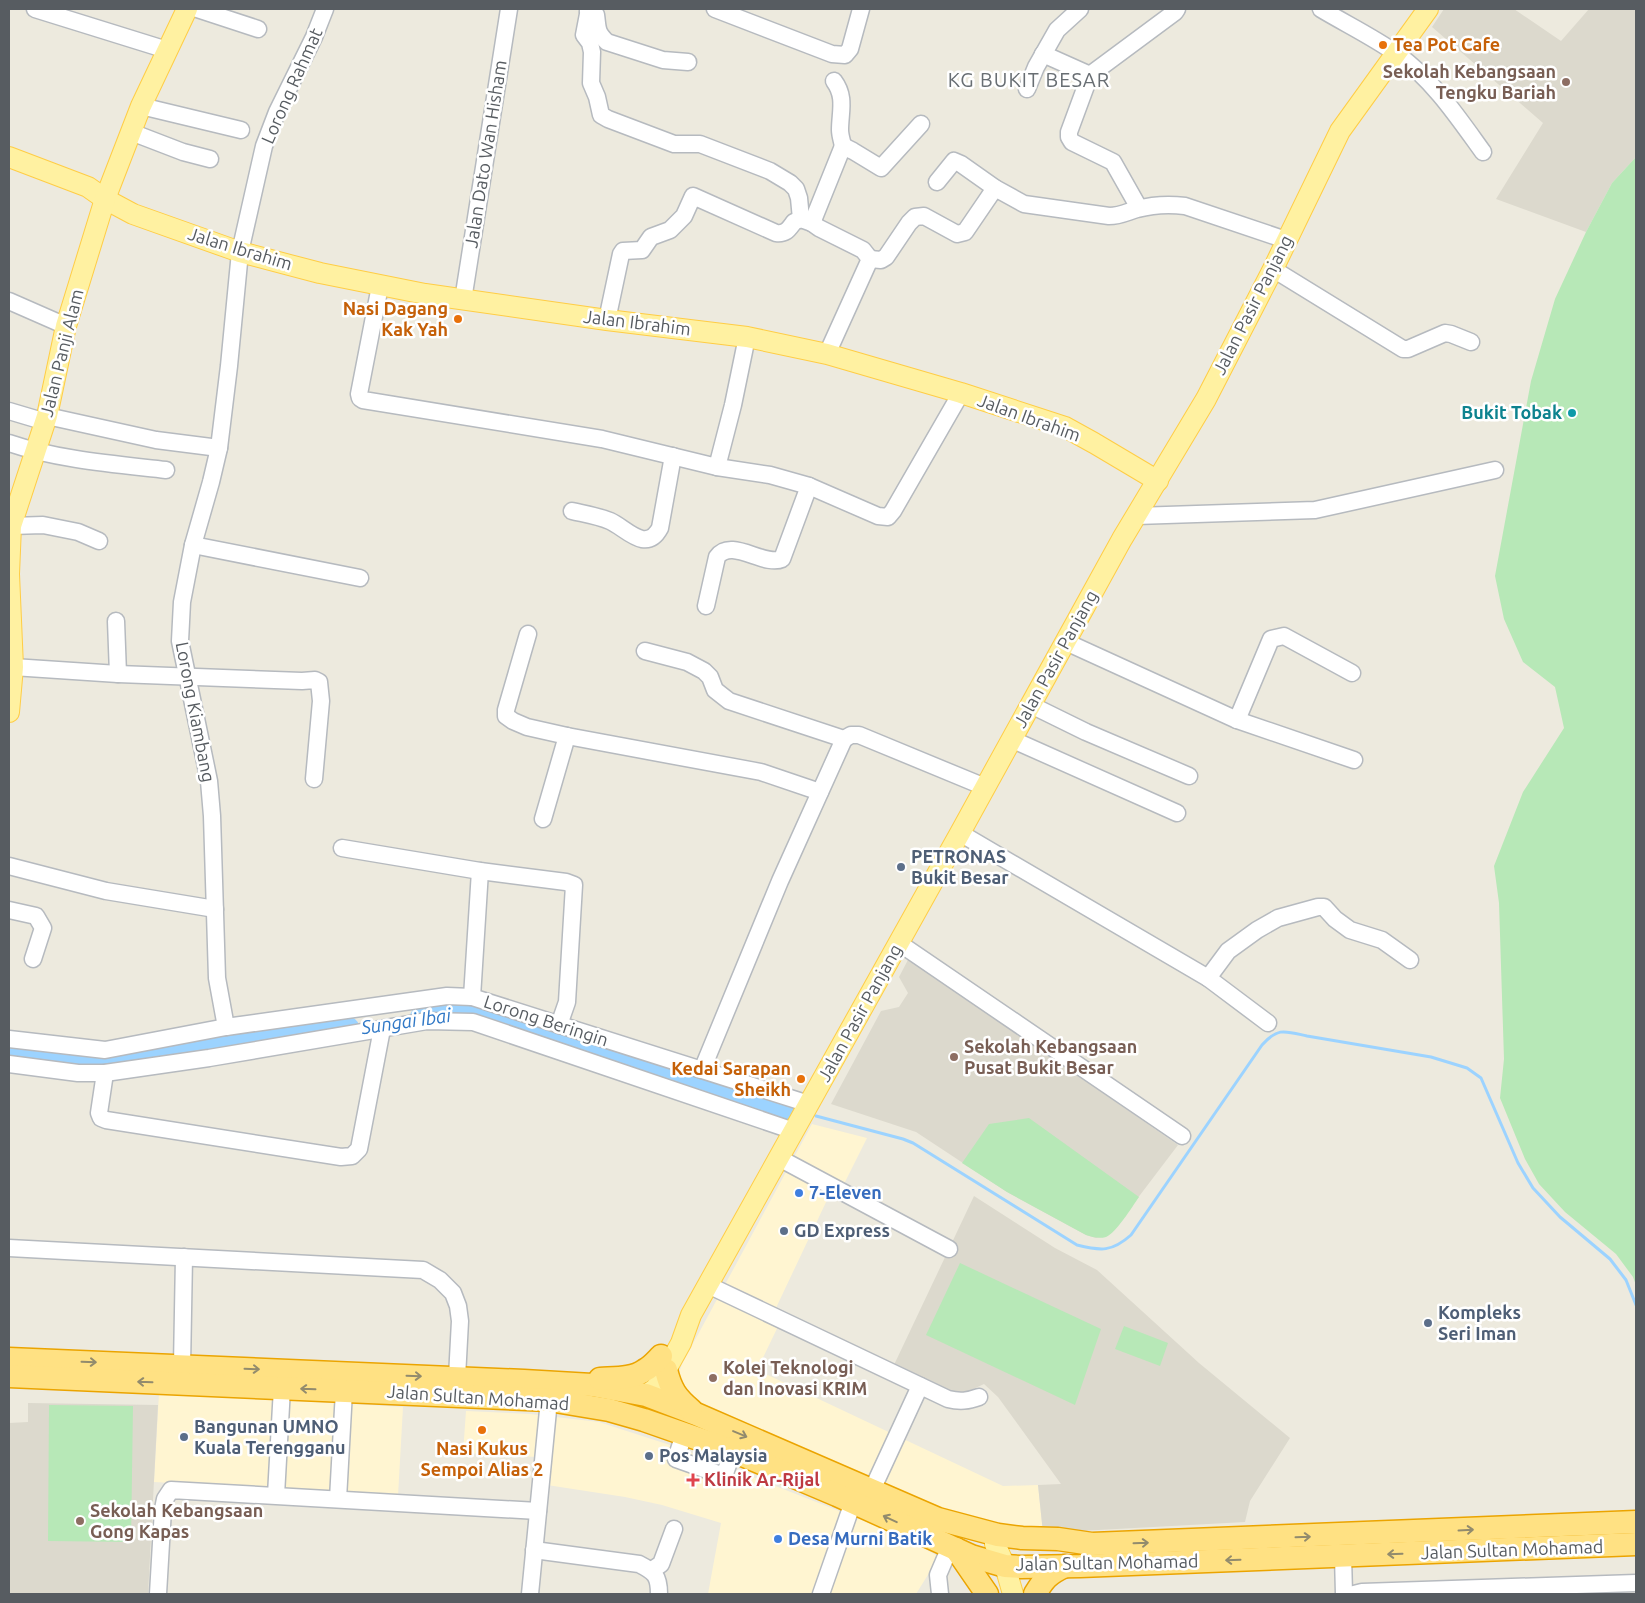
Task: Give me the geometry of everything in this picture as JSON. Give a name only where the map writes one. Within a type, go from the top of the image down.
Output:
[{"type":"highway","name":"Jalan Sultan Mohamad","points":[[9,1359],[524,1381],[592,1386],[646,1395],[696,1414],[862,1496],[953,1548],[971,1556],[998,1557],[1065,1566],[1636,1544]]},
{"type":"highway","points":[[524,1381],[627,1377],[663,1363],[670,1387],[677,1398],[696,1414]]},
{"type":"highway","name":"Jalan Sultan Mohamad","points":[[9,1376],[549,1400],[609,1410],[862,1496],[998,1535],[1022,1538],[1058,1539],[1092,1544],[1636,1522]]},
{"type":"highway","points":[[549,1400],[585,1399],[631,1402],[646,1395],[648,1403],[654,1410],[733,1451]]},
{"type":"highway","points":[[938,1519],[998,1557],[1013,1547],[1032,1548],[1092,1544]]},
{"type":"highway","points":[[953,1548],[987,1594]]},
{"type":"highway","points":[[1034,1594],[1042,1581],[1050,1573],[1065,1566]]},
{"type":"main road","name":"Jalan Panji Alam","points":[[9,712],[13,667],[9,574],[11,526],[46,419],[66,326],[105,199],[141,106],[187,9]]},
{"type":"main road","name":"Jalan Pasir Panjang","points":[[646,1395],[646,1383],[663,1363],[671,1338],[691,1315],[1136,516],[1210,391],[1274,269],[1286,240],[1340,131],[1428,9]]},
{"type":"main road","name":"Jalan Ibrahim","points":[[9,157],[88,187],[105,199],[133,214],[240,252],[320,273],[380,286],[463,300],[747,337],[828,354],[961,393],[1065,427],[1158,481]]},
{"type":"main road","points":[[998,1557],[1003,1594]]},
{"type":"main road","points":[[998,1557],[1013,1594]]},
{"type":"street","points":[[197,9],[258,29]]},
{"type":"street","name":"Lorong Rahmat","points":[[240,252],[264,146],[277,112],[314,37],[325,9]]},
{"type":"street","name":"Jalan Dato Wan Hisham","points":[[463,300],[509,9]]},
{"type":"street","points":[[715,9],[832,54],[845,55],[850,49],[861,9]]},
{"type":"street","points":[[1027,89],[1042,54],[1057,30],[1080,9]]},
{"type":"street","points":[[1139,208],[1113,162],[1072,142],[1069,132],[1090,75],[1177,9]]},
{"type":"street","points":[[1321,9],[1397,54],[1431,84],[1483,152]]},
{"type":"street","points":[[43,10],[167,50]]},
{"type":"street","points":[[688,62],[663,60],[606,42],[598,31],[596,15],[588,10],[584,35],[590,43],[592,52],[591,84],[598,97],[600,115],[674,144],[700,144],[770,171],[790,183],[796,189],[807,222]]},
{"type":"street","points":[[1042,54],[1090,75]]},
{"type":"street","points":[[807,222],[843,146],[840,131],[841,94],[834,82]]},
{"type":"street","points":[[141,106],[241,130]]},
{"type":"street","points":[[843,146],[881,168],[921,124]]},
{"type":"street","points":[[131,132],[184,152],[210,159]]},
{"type":"street","points":[[937,182],[954,161],[995,188],[1024,204],[1114,216],[1139,208],[1170,204],[1185,206],[1286,240]]},
{"type":"street","points":[[607,320],[619,258],[623,251],[642,250],[651,236],[670,230],[684,216],[693,196],[776,233],[782,234],[788,231],[794,222],[807,222],[863,250],[870,259],[881,260],[886,257],[908,223],[915,217],[924,216],[958,234],[965,232],[995,188]]},
{"type":"street","name":"Lorong Kiambang","points":[[226,1027],[217,978],[212,816],[209,781],[180,641],[182,602],[193,545],[219,448],[240,252]]},
{"type":"street","points":[[828,354],[870,259]]},
{"type":"street","points":[[1274,269],[1403,349],[1408,349],[1445,333],[1472,342]]},
{"type":"street","points":[[380,286],[359,394],[360,398],[602,439],[717,467],[770,475],[809,486],[878,516],[888,517],[961,393]]},
{"type":"street","points":[[9,301],[66,326]]},
{"type":"street","points":[[717,467],[733,405],[747,337]]},
{"type":"street","points":[[9,411],[156,440],[219,448]]},
{"type":"street","points":[[9,443],[36,452],[100,463],[166,470]]},
{"type":"street","points":[[572,511],[600,517],[619,525],[631,536],[648,539],[656,536],[660,528],[673,456]]},
{"type":"street","points":[[1136,516],[1315,510],[1495,470]]},
{"type":"street","points":[[706,606],[717,557],[724,550],[735,550],[771,560],[779,561],[782,559],[809,486]]},
{"type":"street","points":[[11,526],[43,525],[78,532],[99,541]]},
{"type":"street","points":[[193,545],[360,578]]},
{"type":"street","points":[[116,621],[118,674]]},
{"type":"street","points":[[528,634],[506,710],[506,716],[513,721],[527,727],[567,736],[761,772],[820,792]]},
{"type":"street","points":[[1237,720],[1270,638],[1284,636],[1352,673]]},
{"type":"street","points":[[1066,642],[1237,720],[1354,760]]},
{"type":"street","points":[[645,651],[687,662],[704,671],[710,677],[714,690],[729,701],[844,738],[851,735],[859,736],[986,787]]},
{"type":"street","points":[[13,667],[186,677],[315,680],[319,682],[321,701],[314,779]]},
{"type":"street","points":[[1031,705],[1086,732],[1189,776]]},
{"type":"street","points":[[543,819],[567,736]]},
{"type":"street","points":[[702,1070],[780,881],[844,738]]},
{"type":"street","points":[[1011,739],[1176,813]]},
{"type":"street","points":[[960,833],[1208,978],[1268,1023]]},
{"type":"street","points":[[342,848],[480,871],[566,882],[574,885],[567,1002],[559,1024]]},
{"type":"street","points":[[9,866],[106,891],[215,909]]},
{"type":"street","points":[[472,997],[480,871]]},
{"type":"street","points":[[1208,978],[1228,951],[1257,930],[1278,918],[1318,907],[1324,907],[1335,919],[1350,930],[1382,940],[1410,960]]},
{"type":"street","points":[[9,910],[36,916],[43,928],[33,959]]},
{"type":"street","points":[[899,943],[1182,1136]]},
{"type":"street","name":"Lorong Beringin","points":[[9,1039],[105,1050],[206,1046],[226,1027],[447,996],[472,997],[809,1104]]},
{"type":"street","points":[[9,1064],[78,1073],[105,1073],[206,1046],[382,1029],[428,1021],[472,1022],[794,1131]]},
{"type":"street","points":[[105,1073],[99,1113],[106,1120],[341,1157],[352,1156],[360,1149],[382,1029]]},
{"type":"street","points":[[779,1158],[949,1249]]},
{"type":"street","points":[[9,1248],[423,1270],[440,1280],[453,1294],[458,1306],[460,1321],[457,1378]]},
{"type":"street","points":[[182,1366],[184,1257]]},
{"type":"street","points":[[708,1285],[948,1399],[958,1402],[979,1397]]},
{"type":"street","points":[[821,1594],[862,1496],[920,1386]]},
{"type":"street","points":[[276,1496],[282,1388]]},
{"type":"street","points":[[338,1499],[344,1391]]},
{"type":"street","points":[[530,1594],[549,1400]]},
{"type":"street","points":[[158,1594],[164,1499],[171,1490],[538,1511]]},
{"type":"street","points":[[652,1570],[661,1564],[674,1529]]},
{"type":"street","points":[[940,1594],[938,1575],[953,1548]]},
{"type":"street","points":[[534,1550],[639,1564],[652,1570],[659,1581],[659,1594]]},
{"type":"street","points":[[1343,1556],[1344,1594]]},
{"type":"street","points":[[1354,1594],[1362,1592],[1636,1583]]},
{"type":"shaded area","name":"Sekolah Kebangsaan Tengku Bariah","points":[[1444,9],[1514,9],[1561,41],[1589,9],[1636,9],[1636,157],[1612,183],[1586,232],[1496,199],[1543,123],[1432,27]]},
{"type":"shaded area","name":"Sekolah Kebangsaan Pusat Bukit Besar","points":[[909,958],[1178,1145],[1112,1232],[1106,1236],[1096,1238],[1086,1235],[1007,1192],[916,1132],[831,1104],[881,1011],[899,1007],[908,993],[899,977]]},
{"type":"shaded area","points":[[812,1124],[867,1138],[844,1184],[836,1181],[775,1310],[784,1314],[757,1370],[1003,1486],[1038,1485],[1043,1533],[978,1524],[689,1398],[677,1379],[682,1364]]},
{"type":"shaded area","points":[[974,1196],[1055,1248],[1097,1270],[1199,1363],[1290,1438],[1250,1501],[1245,1522],[1043,1533],[1038,1485],[1061,1484],[998,1397],[984,1384],[956,1397],[893,1367]]},
{"type":"shaded area","points":[[159,1393],[403,1407],[398,1496],[154,1482]]},
{"type":"shaded area","name":"Sekolah Kebangsaan Gong Kapas","points":[[28,1403],[158,1405],[148,1594],[9,1594],[9,1423],[28,1422]]},
{"type":"shaded area","points":[[466,1411],[530,1414],[599,1422],[673,1446],[903,1536],[939,1557],[916,1594],[708,1594],[721,1523],[662,1505],[625,1497],[547,1485],[537,1457],[463,1453]]},
{"type":"green space","points":[[1636,157],[1636,1285],[1633,1277],[1616,1254],[1565,1212],[1539,1184],[1525,1159],[1500,1098],[1504,1059],[1499,903],[1494,866],[1523,792],[1564,728],[1555,687],[1523,662],[1504,619],[1495,576],[1531,381],[1555,299],[1586,232],[1612,183]]},
{"type":"green space","points":[[1029,1118],[1139,1197],[1110,1235],[1101,1238],[1086,1235],[1007,1192],[962,1163],[989,1124]]},
{"type":"green space","points":[[960,1263],[1101,1329],[1075,1405],[926,1335]]},
{"type":"green space","points":[[1124,1326],[1168,1343],[1160,1366],[1115,1349]]},
{"type":"green space","points":[[49,1405],[133,1406],[131,1542],[48,1541]]},
{"type":"waterway","name":"Sungai Ibai","points":[[420,1017],[459,1013],[482,1014],[792,1112]]},
{"type":"waterway","name":"Sungai Ibai","points":[[9,1053],[70,1062],[110,1063],[349,1027]]},
{"type":"waterway","points":[[816,1116],[913,1143],[1077,1245],[1106,1249],[1118,1245],[1131,1235],[1262,1045],[1273,1035],[1287,1032],[1431,1057],[1467,1068],[1481,1078],[1518,1163],[1533,1188],[1560,1217],[1610,1259],[1626,1280],[1636,1305]]},
{"type":"place","name":"Tea Pot Cafe","points":[[1383,45]]},
{"type":"place","name":"Sekolah Kebangsaan Tengku Bariah","points":[[1566,82]]},
{"type":"place","name":"Nasi Dagang Kak Yah","points":[[458,319]]},
{"type":"place","name":"Bukit Tobak","points":[[1572,413]]},
{"type":"place","name":"PETRONAS Bukit Besar","points":[[901,867]]},
{"type":"place","name":"Sekolah Kebangsaan Pusat Bukit Besar","points":[[954,1057]]},
{"type":"place","name":"Kedai Sarapan Sheikh","points":[[801,1079]]},
{"type":"place","name":"7-Eleven","points":[[799,1193]]},
{"type":"place","name":"GD Express","points":[[784,1231]]},
{"type":"place","name":"Kompleks Seri Iman","points":[[1428,1323]]},
{"type":"place","name":"Kolej Teknologi dan Inovasi KRIM","points":[[713,1378]]},
{"type":"place","name":"Nasi Kukus Sempoi Alias 2","points":[[482,1430]]},
{"type":"place","name":"Bangunan UMNO Kuala Terengganu","points":[[184,1437]]},
{"type":"place","name":"Pos Malaysia","points":[[649,1456]]},
{"type":"place","name":"Klinik Ar-Rijal","points":[[693,1480]]},
{"type":"place","name":"Sekolah Kebangsaan Gong Kapas","points":[[80,1521]]},
{"type":"place","name":"Desa Murni Batik","points":[[778,1539]]},
{"type":"district","name":"KG BUKIT BESAR","points":[[1029,80]]}]
